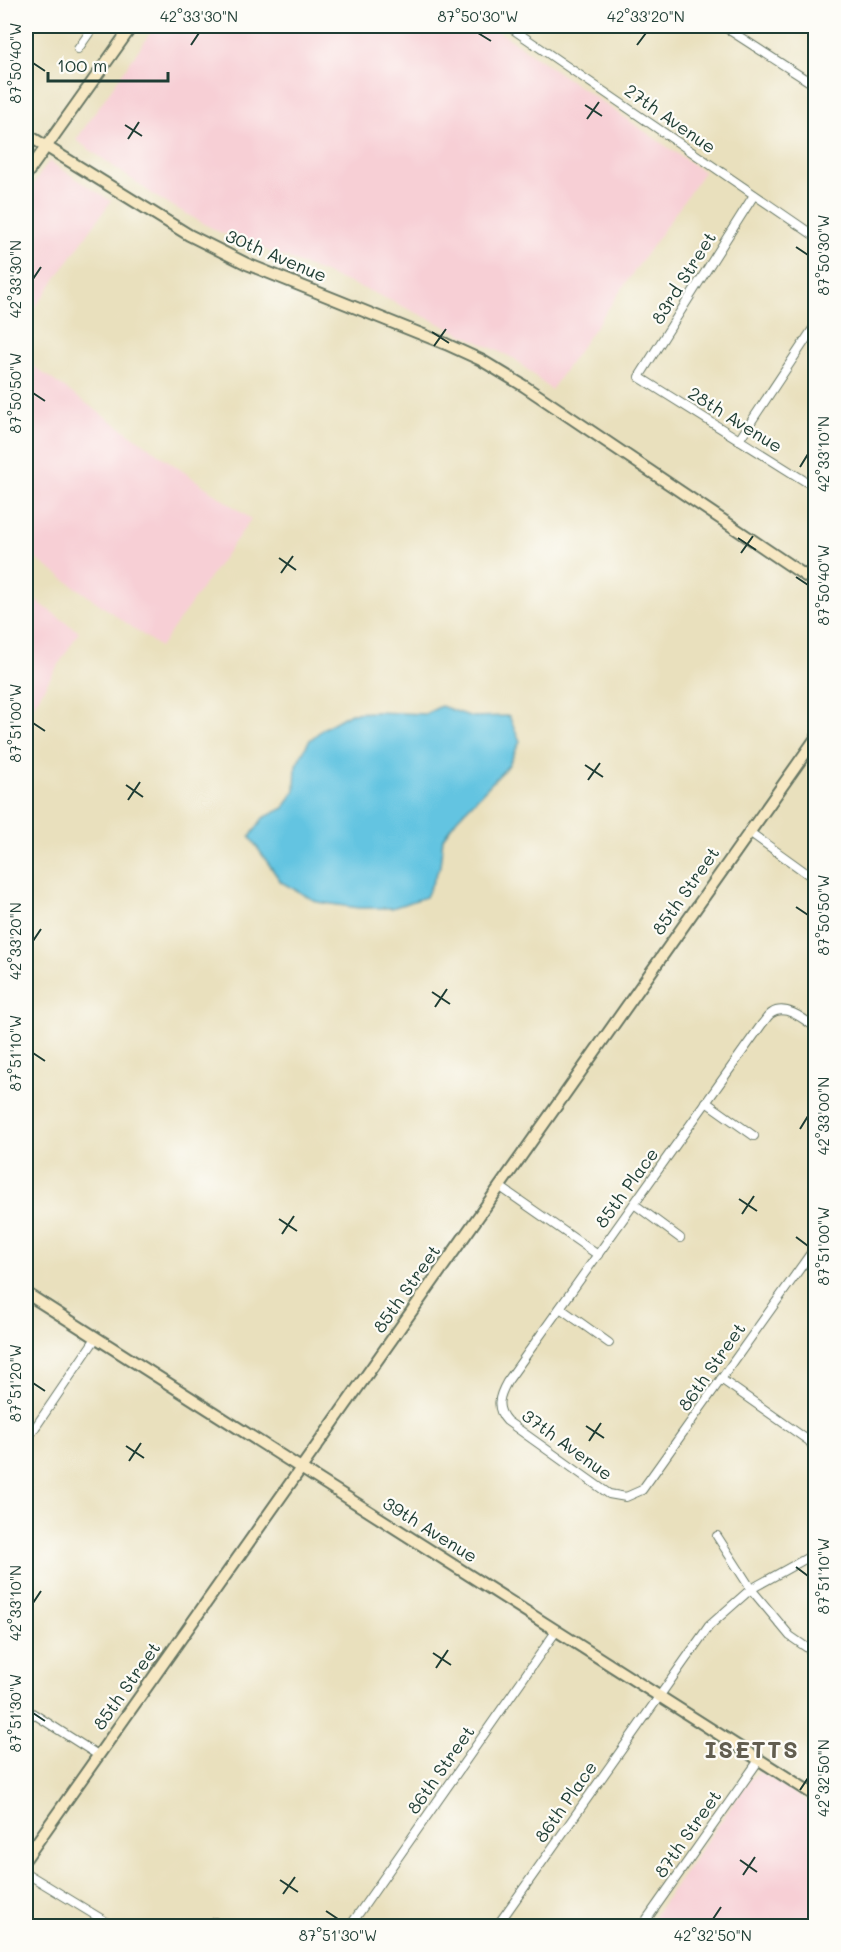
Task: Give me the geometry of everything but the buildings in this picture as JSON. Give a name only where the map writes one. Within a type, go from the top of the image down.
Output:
[{"type":"street","points":[[78,49],[94,26]]},
{"type":"street","points":[[26,175],[132,26]]},
{"type":"street","name":"27th Avenue","points":[[508,26],[816,237]]},
{"type":"street","points":[[723,26],[816,86]]},
{"type":"street","name":"30th Avenue","points":[[26,134],[198,239],[247,264],[481,360],[524,386],[816,583]]},
{"type":"street","name":"83rd Street","points":[[639,377],[754,195]]},
{"type":"street","points":[[739,440],[816,324]]},
{"type":"street","name":"28th Avenue","points":[[639,377],[816,489]]},
{"type":"street","name":"85th Street","points":[[26,1858],[748,831],[816,738]]},
{"type":"street","points":[[748,831],[816,880]]},
{"type":"street","name":"85th Place","points":[[499,1405],[500,1393],[507,1382],[772,1012],[783,1011],[796,1015],[816,1028]]},
{"type":"street","points":[[706,1102],[754,1136]]},
{"type":"street","points":[[499,1186],[598,1255]]},
{"type":"street","points":[[633,1204],[680,1238]]},
{"type":"street","name":"86th Street","points":[[626,1497],[642,1490],[816,1246]]},
{"type":"street","name":"39th Avenue","points":[[26,1293],[816,1796]]},
{"type":"street","points":[[560,1308],[609,1343]]},
{"type":"street","points":[[26,1442],[96,1338]]},
{"type":"street","points":[[721,1380],[809,1441],[816,1450]]},
{"type":"street","name":"37th Avenue","points":[[499,1405],[501,1414],[507,1421],[609,1494],[626,1497]]},
{"type":"street","points":[[809,1441],[816,1433]]},
{"type":"street","points":[[717,1536],[751,1589],[790,1636],[816,1654]]},
{"type":"street","name":"86th Place","points":[[497,1926],[709,1626],[751,1589],[816,1553]]},
{"type":"street","name":"86th Street","points":[[350,1926],[558,1630]]},
{"type":"street","points":[[26,1709],[98,1755]]},
{"type":"street","name":"87th Street","points":[[642,1926],[759,1760]]},
{"type":"street","points":[[26,1873],[113,1926]]},
{"type":"shaded area","points":[[155,26],[491,26],[704,172],[551,390],[515,359],[372,292],[217,231],[158,198],[76,140]]},
{"type":"shaded area","points":[[49,161],[111,201],[32,312],[26,307],[26,195]]},
{"type":"shaded area","points":[[26,361],[251,519],[160,647],[26,552]]},
{"type":"shaded area","points":[[26,593],[79,632],[26,717]]},
{"type":"shaded area","points":[[760,1772],[815,1806],[815,1926],[647,1926],[751,1778]]},
{"type":"water","points":[[441,706],[472,717],[509,716],[520,741],[508,766],[457,819],[443,838],[440,866],[426,897],[392,908],[359,908],[317,902],[281,882],[250,837],[263,818],[284,808],[295,790],[296,765],[309,741],[324,728],[351,713],[425,714]]},
{"type":"district","name":"ISETTS","points":[[752,1750]]}]
